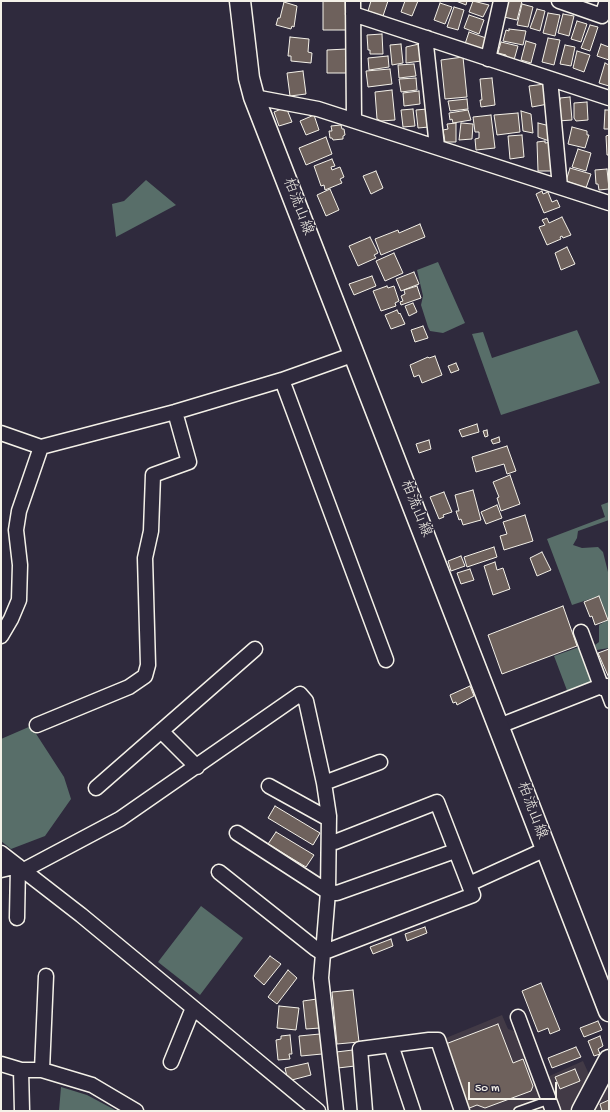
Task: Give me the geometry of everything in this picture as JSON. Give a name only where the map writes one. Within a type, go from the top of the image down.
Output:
[{"type":"main road","name":"柏流山線","points":[[240,1],[249,78],[254,96],[609,1012]]},
{"type":"main road","points":[[582,1111],[609,1060]]},
{"type":"street","points":[[488,59],[501,1]]},
{"type":"street","points":[[559,1],[606,18],[607,1]]},
{"type":"street","points":[[354,120],[353,7],[427,38],[609,98]]},
{"type":"street","points":[[427,38],[426,45],[436,147]]},
{"type":"street","points":[[550,79],[560,187]]},
{"type":"street","points":[[254,96],[318,109],[609,203]]},
{"type":"street","points":[[1,433],[41,447],[175,412],[282,380],[355,354]]},
{"type":"street","points":[[282,380],[386,660]]},
{"type":"street","points":[[37,725],[129,687],[146,676],[148,665],[145,558],[151,531],[153,475],[189,462],[175,412]]},
{"type":"street","points":[[1,636],[11,619],[19,600],[20,565],[16,530],[19,511],[41,447]]},
{"type":"street","points":[[498,726],[604,686],[580,632]]},
{"type":"street","points":[[96,788],[255,649]]},
{"type":"street","points":[[1,870],[21,868],[120,819],[300,694],[306,701],[324,783],[329,816],[328,892],[320,978],[336,1111]]},
{"type":"street","points":[[161,731],[198,766]]},
{"type":"street","points":[[324,783],[380,762]]},
{"type":"street","points":[[269,786],[325,817],[329,816]]},
{"type":"street","points":[[218,872],[316,950],[322,953],[473,895],[437,802],[335,842],[329,842]]},
{"type":"street","points":[[237,833],[328,892],[337,893],[455,851]]},
{"type":"street","points":[[469,884],[546,850]]},
{"type":"street","points":[[1,853],[81,915],[311,1109]]},
{"type":"street","points":[[17,918],[21,868]]},
{"type":"street","points":[[42,1070],[46,976]]},
{"type":"street","points":[[171,1062],[193,1008]]},
{"type":"street","points":[[518,1016],[551,1106]]},
{"type":"street","points":[[365,1111],[360,1049],[438,1040],[462,1111]]},
{"type":"street","points":[[391,1045],[413,1111]]},
{"type":"street","points":[[1,1064],[21,1070],[42,1070],[92,1085],[136,1111]]},
{"type":"street","points":[[21,1070],[22,1111]]},
{"type":"lane","points":[[604,686],[609,704]]},
{"type":"lane","points":[[518,1111],[551,1106]]},
{"type":"shaded area","points":[[502,1015],[508,1029],[517,1032],[547,1111],[466,1111],[441,1040]]},
{"type":"shaded area","points":[[583,1061],[591,1079],[574,1111],[558,1111],[545,1078]]},
{"type":"shaded area","points":[[609,1074],[609,1111],[591,1111]]},
{"type":"green space","points":[[146,180],[176,205],[116,237],[112,204],[124,201]]},
{"type":"green space","points":[[438,262],[465,323],[443,333],[430,331],[428,327],[421,305],[423,296],[417,270]]},
{"type":"green space","points":[[577,330],[600,383],[501,415],[472,334],[483,332],[492,358]]},
{"type":"green space","points":[[609,502],[609,520],[578,531],[577,538],[573,545],[582,548],[598,547],[603,552],[608,572],[609,648],[597,650],[595,645],[599,642],[599,625],[608,620],[599,596],[572,605],[547,539],[605,517],[601,505]]},
{"type":"green space","points":[[582,646],[595,679],[592,685],[568,693],[554,656]]},
{"type":"green space","points":[[31,726],[64,777],[71,799],[45,836],[11,849],[1,841],[1,739]]},
{"type":"green space","points":[[201,906],[243,938],[200,995],[158,962]]},
{"type":"green space","points":[[61,1087],[87,1095],[117,1111],[59,1111]]},
{"type":"building","points":[[323,1],[345,1],[346,30],[323,30]]},
{"type":"building","points":[[371,1],[388,1],[383,16],[368,11]]},
{"type":"building","points":[[405,1],[418,1],[412,16],[401,12]]},
{"type":"building","points":[[456,1],[467,1],[466,5]]},
{"type":"building","points":[[473,1],[489,5],[483,17],[469,12]]},
{"type":"building","points":[[508,1],[522,1],[517,20],[504,17]]},
{"type":"building","points":[[284,2],[297,6],[294,27],[292,26],[291,29],[276,25],[278,18],[280,18]]},
{"type":"building","points":[[440,3],[452,7],[445,24],[434,20]]},
{"type":"building","points":[[522,4],[533,7],[528,27],[517,25]]},
{"type":"building","points":[[454,7],[464,10],[458,30],[447,27]]},
{"type":"building","points":[[537,9],[545,11],[540,31],[530,28]]},
{"type":"building","points":[[548,13],[560,15],[555,36],[543,33]]},
{"type":"building","points":[[563,14],[574,16],[569,36],[558,33]]},
{"type":"building","points":[[469,15],[484,20],[479,34],[464,28]]},
{"type":"building","points":[[577,21],[587,24],[581,42],[571,39]]},
{"type":"building","points":[[590,25],[598,27],[590,51],[581,48]]},
{"type":"building","points":[[509,29],[526,31],[523,45],[503,41],[506,30],[509,31]]},
{"type":"building","points":[[469,32],[486,38],[482,49],[465,44]]},
{"type":"building","points":[[382,34],[383,54],[370,54],[370,50],[368,50],[367,35]]},
{"type":"building","points":[[290,37],[309,39],[308,52],[312,53],[311,63],[291,61],[291,56],[288,56]]},
{"type":"building","points":[[548,38],[560,40],[554,65],[542,62]]},
{"type":"building","points":[[526,41],[536,44],[531,63],[521,60]]},
{"type":"building","points":[[501,42],[518,46],[514,60],[506,58],[506,55],[498,53]]},
{"type":"building","points":[[401,44],[403,63],[392,65],[390,45]]},
{"type":"building","points":[[419,44],[421,61],[406,63],[406,47]]},
{"type":"building","points":[[601,44],[609,47],[609,60],[597,56]]},
{"type":"building","points":[[565,45],[575,47],[571,66],[560,64]]},
{"type":"building","points":[[347,49],[348,73],[327,73],[327,50]]},
{"type":"building","points":[[577,51],[590,55],[584,72],[573,68]]},
{"type":"building","points":[[388,56],[389,67],[369,70],[368,58]]},
{"type":"building","points":[[463,57],[467,97],[445,99],[441,60]]},
{"type":"building","points":[[605,63],[609,65],[609,86],[599,83]]},
{"type":"building","points":[[414,64],[416,76],[399,78],[398,65]]},
{"type":"building","points":[[390,69],[392,84],[368,87],[366,71]]},
{"type":"building","points":[[303,71],[306,94],[290,96],[287,73]]},
{"type":"building","points":[[416,78],[417,90],[401,92],[399,79]]},
{"type":"building","points":[[492,78],[495,105],[481,107],[480,100],[482,100],[480,79]]},
{"type":"building","points":[[545,84],[548,104],[532,107],[529,86]]},
{"type":"building","points":[[392,90],[395,120],[381,121],[377,119],[375,92]]},
{"type":"building","points":[[419,91],[420,104],[404,106],[403,93]]},
{"type":"building","points":[[570,97],[572,120],[558,121],[557,100],[560,100],[560,98]]},
{"type":"building","points":[[467,99],[468,109],[450,111],[448,101]]},
{"type":"building","points":[[587,102],[588,120],[576,121],[574,118],[574,103]]},
{"type":"building","points":[[286,107],[292,122],[279,126],[274,112]]},
{"type":"building","points":[[413,109],[415,126],[403,127],[401,110]]},
{"type":"building","points":[[427,109],[429,127],[418,128],[416,110]]},
{"type":"building","points":[[468,110],[471,120],[453,123],[452,119],[450,120],[449,113]]},
{"type":"building","points":[[605,110],[609,110],[609,129],[604,129]]},
{"type":"building","points":[[521,111],[531,114],[533,133],[523,131]]},
{"type":"building","points":[[518,113],[520,132],[497,135],[494,115]]},
{"type":"building","points":[[314,115],[319,130],[306,135],[300,121]]},
{"type":"building","points":[[491,115],[495,148],[476,150],[475,139],[479,138],[479,132],[475,132],[473,117]]},
{"type":"building","points":[[456,123],[456,142],[445,142],[443,130],[448,129],[447,124]]},
{"type":"building","points":[[461,123],[473,124],[472,139],[459,140]]},
{"type":"building","points":[[538,123],[550,126],[552,142],[538,137]]},
{"type":"building","points":[[341,125],[342,129],[344,129],[345,135],[343,136],[343,139],[333,140],[330,138],[329,131],[332,131],[331,126]]},
{"type":"building","points":[[572,127],[587,131],[587,135],[589,135],[585,148],[568,144]]},
{"type":"building","points":[[522,135],[524,157],[510,159],[508,136]]},
{"type":"building","points":[[609,135],[609,155],[607,155],[606,136]]},
{"type":"building","points":[[326,137],[332,154],[306,165],[299,148]]},
{"type":"building","points":[[545,141],[545,143],[552,142],[555,171],[538,171],[537,142]]},
{"type":"building","points":[[578,149],[591,153],[586,171],[572,167]]},
{"type":"building","points":[[332,159],[335,166],[331,167],[332,170],[340,167],[344,177],[340,179],[342,183],[325,190],[324,185],[321,186],[314,166]]},
{"type":"building","points":[[570,168],[591,174],[586,188],[566,181]]},
{"type":"building","points":[[607,169],[609,189],[599,190],[598,184],[596,184],[595,170]]},
{"type":"building","points":[[376,171],[383,188],[371,194],[363,176]]},
{"type":"building","points":[[330,189],[339,210],[326,216],[317,195]]},
{"type":"building","points":[[542,191],[543,194],[548,192],[552,202],[557,200],[560,207],[544,213],[536,194]]},
{"type":"building","points":[[562,217],[571,235],[563,238],[562,236],[560,237],[561,239],[547,245],[539,227],[545,225],[542,220],[547,218],[549,223]]},
{"type":"building","points":[[420,224],[425,237],[381,255],[375,239],[398,230],[399,233]]},
{"type":"building","points":[[370,237],[378,253],[374,255],[376,258],[358,266],[349,246]]},
{"type":"building","points":[[567,247],[575,264],[561,270],[555,253]]},
{"type":"building","points":[[394,253],[403,273],[385,281],[376,261]]},
{"type":"building","points":[[414,272],[419,284],[401,291],[396,279]]},
{"type":"building","points":[[372,276],[376,286],[354,295],[349,284]]},
{"type":"building","points":[[387,286],[388,288],[394,286],[399,301],[395,303],[396,306],[381,311],[373,291]]},
{"type":"building","points":[[417,286],[421,298],[401,305],[400,302],[403,301],[401,296],[405,294],[404,290]]},
{"type":"building","points":[[413,303],[417,312],[409,316],[405,306]]},
{"type":"building","points":[[397,310],[405,324],[391,329],[385,315]]},
{"type":"building","points":[[423,326],[428,338],[415,342],[411,330]]},
{"type":"building","points":[[435,356],[442,375],[422,383],[419,375],[414,377],[410,365],[428,357]]},
{"type":"building","points":[[456,363],[459,370],[451,373],[448,366]]},
{"type":"building","points":[[477,424],[479,432],[462,437],[459,430]]},
{"type":"building","points":[[487,430],[488,436],[485,437],[483,431]]},
{"type":"building","points":[[499,437],[500,442],[493,444],[491,440]]},
{"type":"building","points":[[429,440],[431,449],[419,453],[416,444]]},
{"type":"building","points":[[507,446],[516,471],[507,474],[504,464],[476,472],[472,457]]},
{"type":"building","points":[[510,475],[520,504],[501,511],[497,498],[499,497],[493,482]]},
{"type":"building","points":[[473,490],[481,520],[463,525],[461,519],[459,520],[456,511],[459,511],[455,495]]},
{"type":"building","points":[[444,492],[452,512],[443,515],[444,517],[439,519],[430,497]]},
{"type":"building","points":[[497,505],[502,518],[486,524],[481,512]]},
{"type":"building","points":[[525,515],[533,541],[504,550],[500,536],[507,534],[503,522]]},
{"type":"building","points":[[494,547],[497,557],[467,567],[464,557]]},
{"type":"building","points":[[542,552],[551,570],[537,576],[530,558]]},
{"type":"building","points":[[461,556],[465,566],[451,571],[448,561]]},
{"type":"building","points":[[495,562],[497,570],[503,568],[510,589],[493,595],[484,566]]},
{"type":"building","points":[[470,569],[474,580],[461,584],[457,573]]},
{"type":"building","points":[[599,596],[608,620],[595,625],[584,602]]},
{"type":"building","points":[[563,606],[577,646],[502,674],[488,635]]},
{"type":"building","points":[[609,649],[609,678],[598,653]]},
{"type":"building","points":[[470,686],[474,696],[457,705],[456,702],[453,703],[450,695]]},
{"type":"building","points":[[275,806],[320,833],[313,845],[268,818]]},
{"type":"building","points":[[276,832],[314,855],[306,867],[268,844]]},
{"type":"building","points":[[425,927],[427,933],[407,941],[405,934]]},
{"type":"building","points":[[391,939],[393,946],[373,954],[370,947]]},
{"type":"building","points":[[270,956],[281,964],[264,985],[254,976]]},
{"type":"building","points":[[288,970],[297,978],[277,1004],[268,997]]},
{"type":"building","points":[[541,983],[560,1030],[550,1034],[548,1028],[538,1032],[522,991]]},
{"type":"building","points":[[353,990],[359,1042],[337,1044],[332,992]]},
{"type":"building","points":[[317,999],[320,1028],[306,1029],[303,1001]]},
{"type":"building","points":[[279,1006],[299,1008],[296,1030],[277,1028]]},
{"type":"building","points":[[598,1021],[602,1030],[584,1037],[580,1028]]},
{"type":"building","points":[[498,1024],[513,1063],[523,1059],[533,1086],[531,1091],[485,1108],[477,1105],[467,1109],[443,1045]]},
{"type":"building","points":[[320,1034],[322,1054],[301,1056],[299,1036]]},
{"type":"building","points":[[290,1035],[292,1054],[289,1054],[290,1059],[278,1060],[276,1040],[281,1039],[281,1036]]},
{"type":"building","points":[[600,1036],[603,1046],[598,1049],[600,1054],[594,1056],[588,1041]]},
{"type":"building","points":[[576,1047],[581,1057],[552,1068],[548,1058]]},
{"type":"building","points":[[353,1050],[355,1066],[338,1068],[336,1052]]},
{"type":"building","points":[[308,1063],[311,1075],[288,1081],[285,1068]]},
{"type":"building","points":[[575,1069],[580,1081],[560,1089],[555,1077]]},
{"type":"building","points":[[609,1100],[609,1111],[602,1111],[600,1104]]}]
